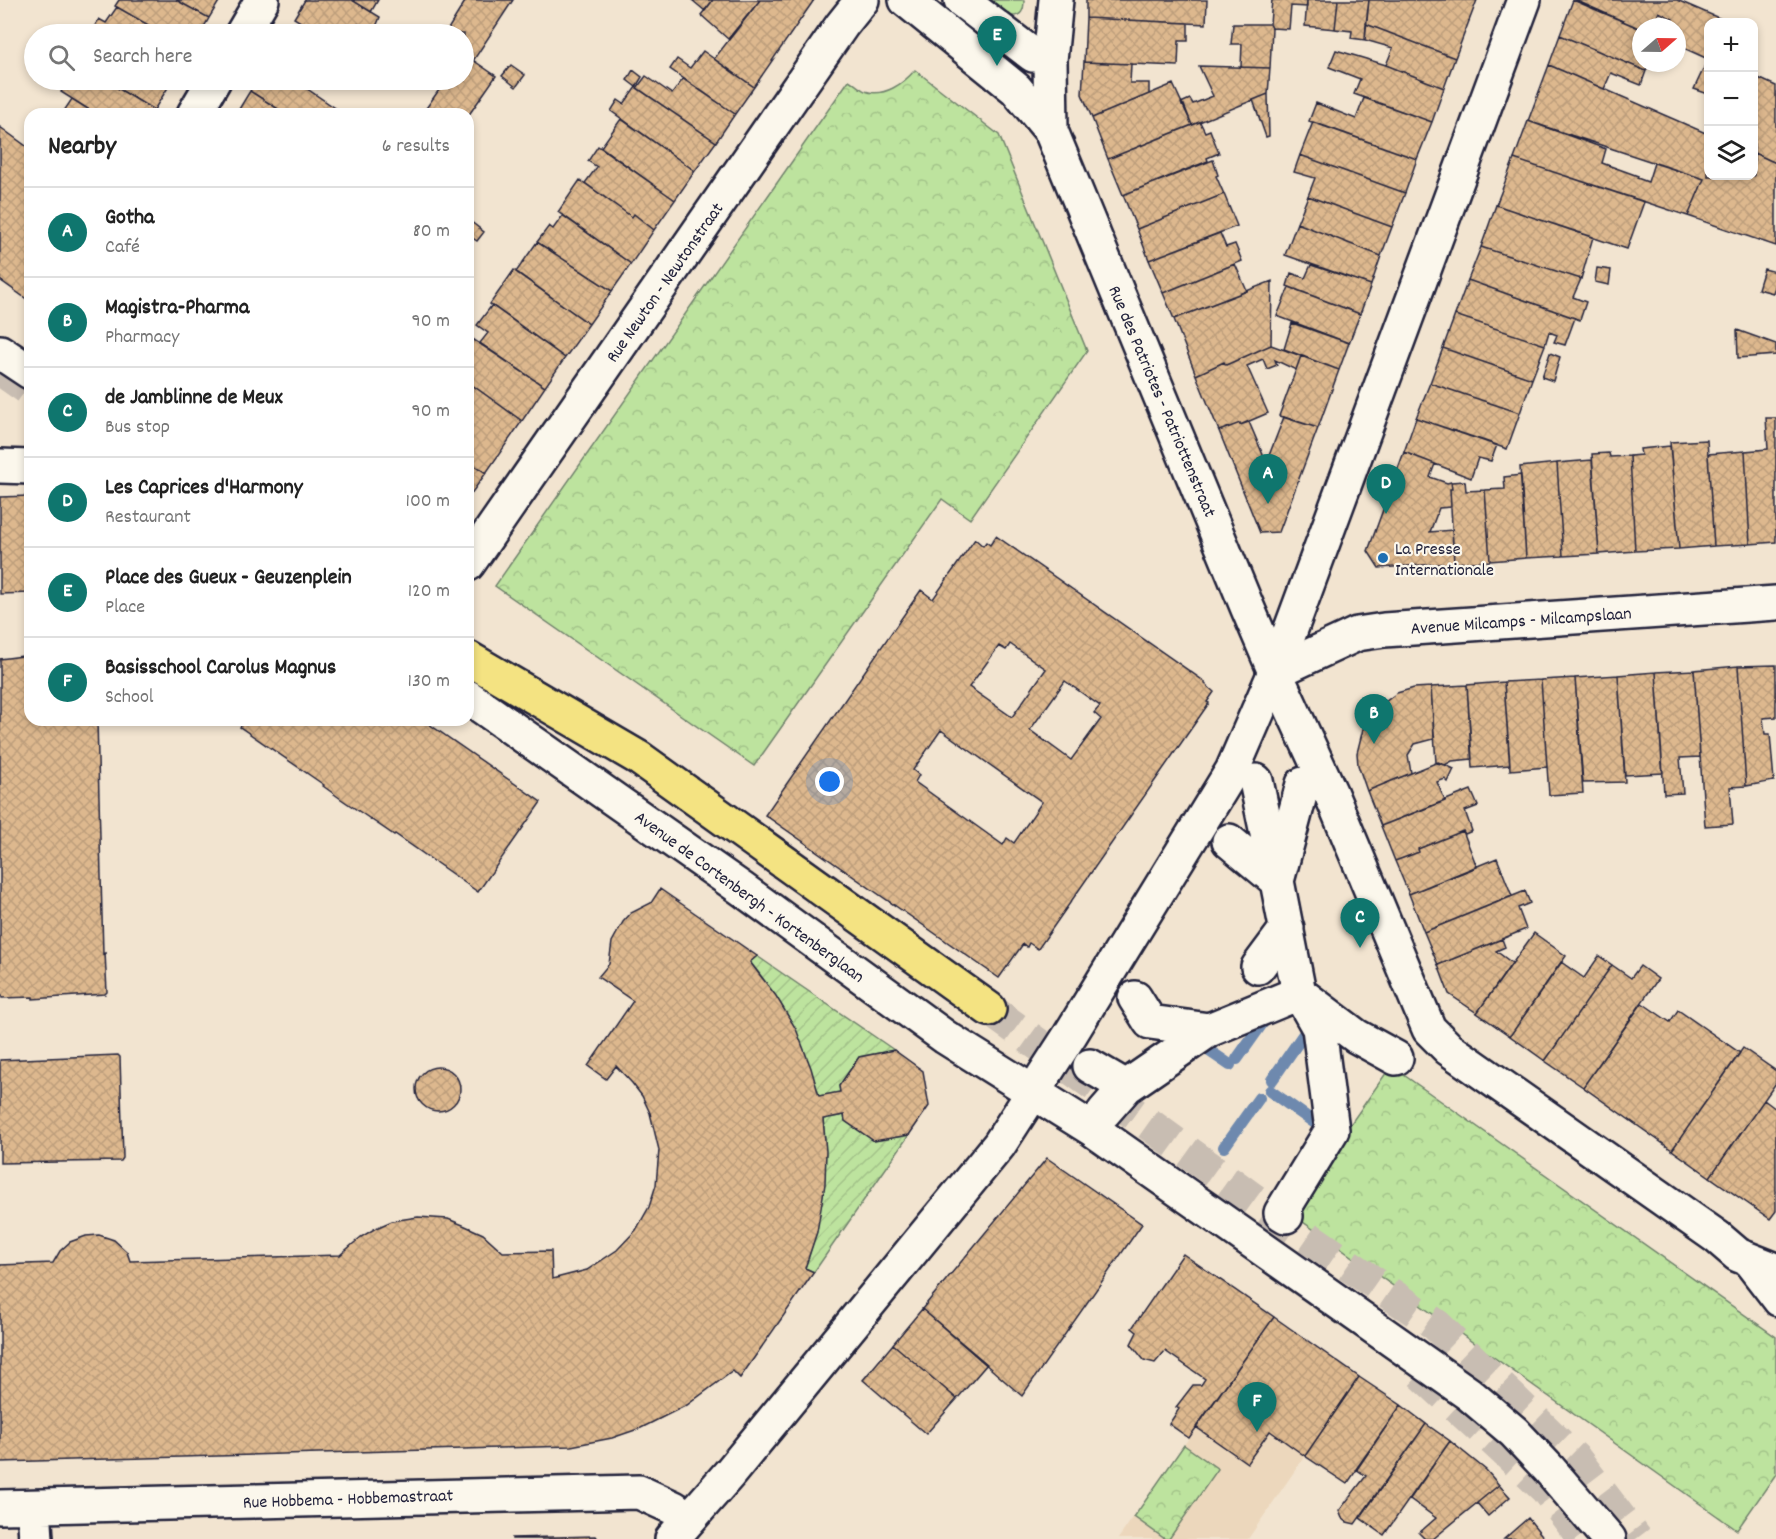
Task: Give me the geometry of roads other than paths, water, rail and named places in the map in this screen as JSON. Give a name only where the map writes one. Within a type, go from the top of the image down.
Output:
[{"type":"highway","points":[[474,662],[639,758],[989,1009]]},
{"type":"street","points":[[248,24],[262,0]]},
{"type":"street","name":"Rue Newton - Newtonstraat","points":[[474,555],[842,25],[862,0]]},
{"type":"street","points":[[906,0],[1016,89],[1051,131]]},
{"type":"street","points":[[961,0],[1024,47],[1035,15],[1036,0]]},
{"type":"street","points":[[1051,131],[1050,60],[1056,0]]},
{"type":"street","points":[[681,1529],[729,1474],[994,1151],[1085,1012],[1232,771],[1275,672],[1524,0]]},
{"type":"street","points":[[198,108],[208,90]]},
{"type":"street","name":"Rue des Patriotes - Patriottenstraat","points":[[1051,131],[1275,672],[1331,794],[1429,1029],[1449,1049],[1717,1237],[1738,1255],[1776,1270]]},
{"type":"street","points":[[0,352],[24,368]]},
{"type":"street","points":[[0,466],[24,467]]},
{"type":"street","name":"Avenue Milcamps - Milcampslaan","points":[[1275,672],[1366,632],[1776,603]]},
{"type":"street","name":"Avenue de Cortenbergh - Kortenberglaan","points":[[474,701],[742,889],[945,1037],[1092,1129],[1469,1394],[1514,1432],[1609,1539]]},
{"type":"street","points":[[1229,841],[1278,881],[1299,993],[1319,1028],[1332,1130],[1290,1207]]},
{"type":"street","points":[[1258,967],[1287,928]]},
{"type":"street","points":[[1104,1112],[1126,1087],[1209,1030],[1299,993]]},
{"type":"street","points":[[1299,993],[1356,1036],[1389,1068]]},
{"type":"street","points":[[1135,998],[1150,1022],[1209,1030]]},
{"type":"street","points":[[1090,1066],[1126,1087]]},
{"type":"street","name":"Rue Hobbema - Hobbemastraat","points":[[0,1507],[639,1492],[674,1508],[681,1529]]},
{"type":"street","points":[[34,1507],[36,1539]]},
{"type":"lane","points":[[1738,1255],[1776,1304]]},
{"type":"waterway","points":[[1237,1059],[1266,1018]]},
{"type":"waterway","points":[[1272,1080],[1308,1028]]},
{"type":"waterway","points":[[1205,1048],[1230,1065]]},
{"type":"waterway","points":[[1270,1091],[1325,1130]]},
{"type":"waterway","points":[[1224,1147],[1259,1098]]},
{"type":"tunnel","points":[[0,369],[24,386]]},
{"type":"tunnel","points":[[989,1009],[1271,1212],[1436,1325],[1576,1460],[1636,1539]]},
{"type":"tunnel","points":[[1421,1373],[1546,1489],[1584,1539]]},
{"type":"place","name":"Place des Gueux - Geuzenplein","points":[[997,66]]},
{"type":"place","name":"Gotha","points":[[1268,504]]},
{"type":"place","name":"Les Caprices d'Harmony","points":[[1386,514]]},
{"type":"place","name":"La Presse Internationale","points":[[1383,558]]},
{"type":"place","name":"Magistra-Pharma","points":[[1374,744]]},
{"type":"place","name":"de Jamblinne de Meux","points":[[1360,948]]},
{"type":"place","name":"Basisschool Carolus Magnus","points":[[1257,1432]]}]
